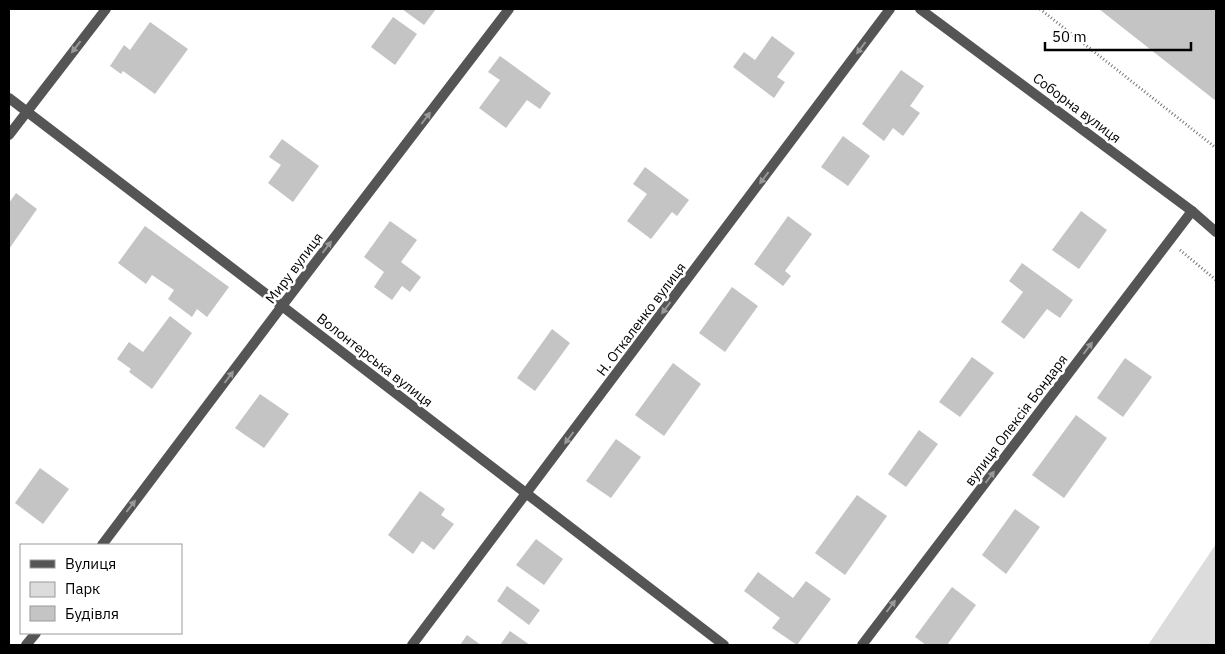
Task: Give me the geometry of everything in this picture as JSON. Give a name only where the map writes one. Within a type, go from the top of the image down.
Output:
[{"type":"street","points":[[9,135],[106,9]]},
{"type":"street","name":"Миру вулиця","points":[[103,544],[509,9]]},
{"type":"street","name":"Н. Откаленко вулиця","points":[[412,645],[890,9]]},
{"type":"street","name":"Соборна вулиця","points":[[920,9],[1192,211],[1216,232]]},
{"type":"street","name":"Волонтерська вулиця","points":[[9,98],[724,645]]},
{"type":"street","name":"вулиця Олексія Бондаря","points":[[862,645],[1192,211]]},
{"type":"street","points":[[26,645],[35,634]]},
{"type":"path","points":[[1040,9],[1216,148]]},
{"type":"path","points":[[1170,241],[1216,280]]},
{"type":"green space","points":[[1216,544],[1216,645],[1148,645]]},
{"type":"building","points":[[402,9],[436,9],[424,25]]},
{"type":"building","points":[[1099,9],[1216,9],[1216,101]]},
{"type":"building","points":[[393,17],[417,34],[395,65],[371,47]]},
{"type":"building","points":[[150,22],[188,49],[155,94],[123,71],[121,74],[110,66],[124,45],[130,50]]},
{"type":"building","points":[[772,36],[795,53],[777,77],[785,82],[774,98],[733,67],[744,52],[755,60]]},
{"type":"building","points":[[500,56],[551,93],[540,109],[527,100],[506,128],[479,108],[500,80],[488,72]]},
{"type":"building","points":[[901,70],[924,86],[910,106],[920,113],[903,136],[893,128],[884,141],[862,124]]},
{"type":"building","points":[[843,136],[870,156],[848,186],[821,167]]},
{"type":"building","points":[[282,139],[319,166],[293,202],[268,183],[281,165],[269,157]]},
{"type":"building","points":[[645,167],[689,200],[677,216],[672,212],[651,239],[627,221],[647,194],[633,184]]},
{"type":"building","points":[[16,193],[37,209],[9,249],[9,203]]},
{"type":"building","points":[[1081,211],[1107,230],[1079,269],[1052,250]]},
{"type":"building","points":[[788,216],[812,234],[785,271],[791,276],[783,286],[754,264]]},
{"type":"building","points":[[390,221],[417,240],[401,262],[421,277],[410,292],[402,286],[392,300],[374,287],[384,272],[364,257]]},
{"type":"building","points":[[145,226],[229,287],[207,317],[197,309],[192,317],[168,299],[174,290],[152,275],[146,284],[118,263]]},
{"type":"building","points":[[1022,263],[1073,300],[1060,318],[1047,309],[1024,339],[1001,322],[1023,292],[1009,281]]},
{"type":"building","points":[[732,287],[758,306],[725,352],[699,333]]},
{"type":"building","points":[[170,316],[192,333],[152,389],[129,372],[131,369],[117,359],[129,342],[143,352]]},
{"type":"building","points":[[552,329],[570,343],[535,391],[517,378]]},
{"type":"building","points":[[972,357],[994,373],[960,417],[939,402]]},
{"type":"building","points":[[1125,358],[1152,377],[1123,417],[1097,398]]},
{"type":"building","points":[[673,363],[701,384],[664,436],[635,415]]},
{"type":"building","points":[[260,394],[289,414],[264,448],[235,428]]},
{"type":"building","points":[[1076,415],[1107,438],[1064,498],[1032,475]]},
{"type":"building","points":[[919,430],[938,444],[906,487],[888,474]]},
{"type":"building","points":[[616,439],[641,457],[611,498],[586,481]]},
{"type":"building","points":[[40,468],[69,489],[43,524],[15,503]]},
{"type":"building","points":[[420,491],[445,509],[441,515],[454,524],[434,550],[422,541],[413,554],[388,535]]},
{"type":"building","points":[[857,495],[887,516],[845,575],[815,553]]},
{"type":"building","points":[[1015,509],[1040,527],[1006,574],[982,555]]},
{"type":"building","points":[[536,539],[563,559],[544,585],[516,565]]},
{"type":"building","points":[[758,572],[793,598],[806,581],[831,599],[797,645],[772,628],[780,618],[744,591]]},
{"type":"building","points":[[507,586],[540,610],[529,625],[497,601]]},
{"type":"building","points":[[952,587],[976,605],[947,645],[926,645],[915,637]]},
{"type":"building","points":[[510,631],[530,645],[500,645]]},
{"type":"building","points":[[467,635],[481,645],[460,645]]}]
